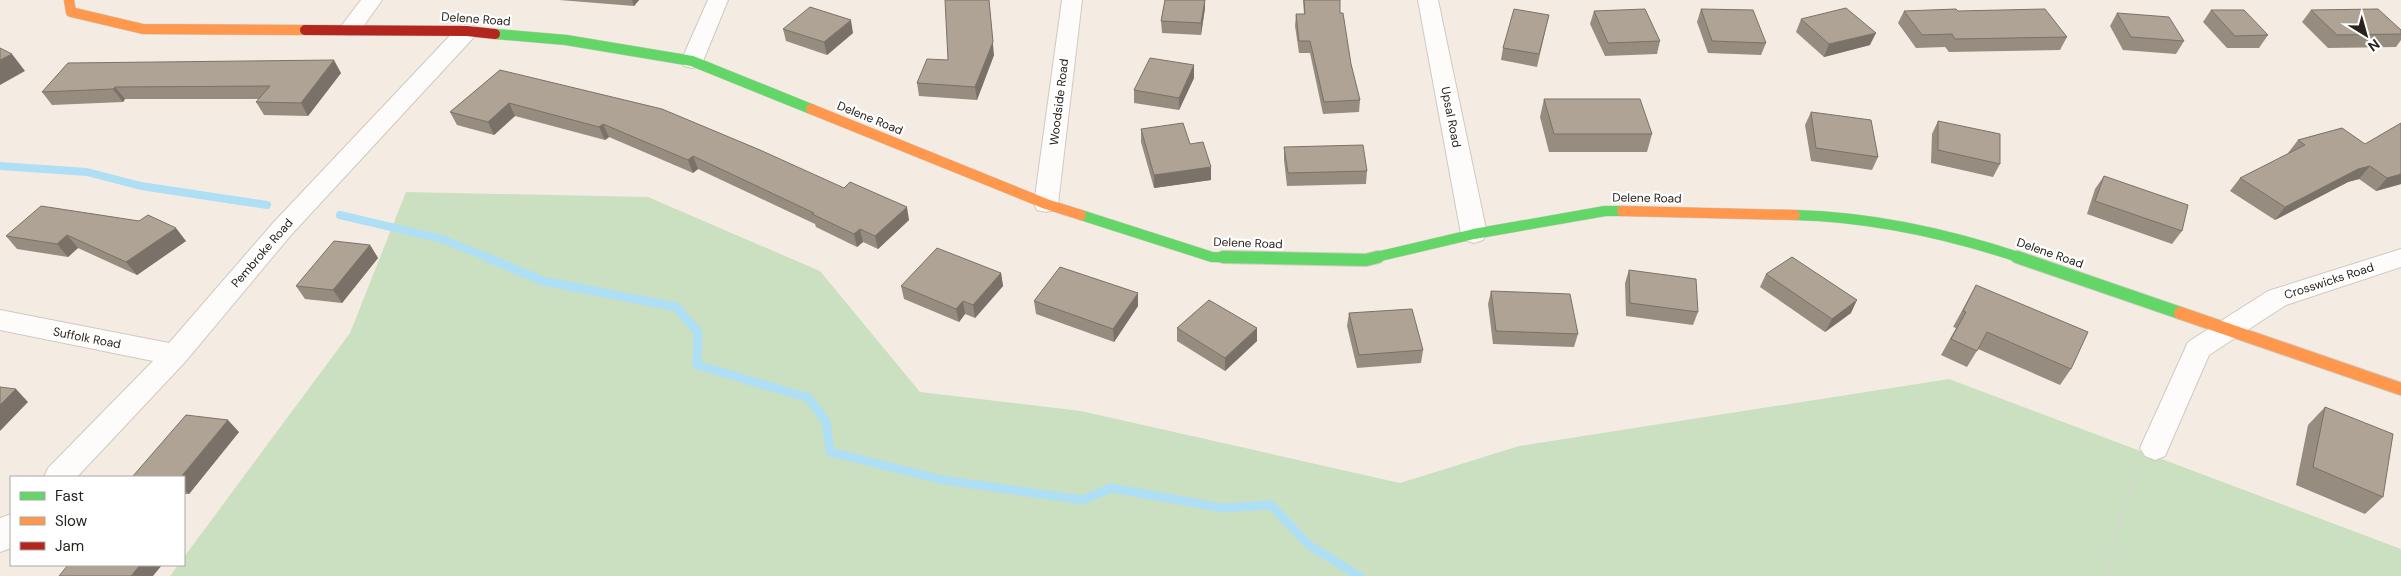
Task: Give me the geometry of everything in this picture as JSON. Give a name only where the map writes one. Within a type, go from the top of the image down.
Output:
[{"type":"street","name":"Delene Road","points":[[69,0],[71,12],[143,28],[468,31],[566,40],[692,61],[1046,204],[1212,257],[1366,260],[1474,234],[1605,211],[1838,216],[1967,240],[2401,389]]},
{"type":"street","points":[[350,29],[372,0]]},
{"type":"street","points":[[692,61],[718,0]]},
{"type":"street","name":"Woodside Road","points":[[1046,204],[1072,0]]},
{"type":"street","name":"Upsal Road","points":[[1428,0],[1474,234]]},
{"type":"street","name":"Pembroke Road","points":[[60,476],[175,355],[282,229],[468,31]]},
{"type":"street","name":"Crosswicks Road","points":[[2155,448],[2198,349],[2276,298],[2401,258]]},
{"type":"street","name":"Suffolk Road","points":[[0,320],[175,355]]},
{"type":"street","points":[[0,539],[10,529]]},
{"type":"path","points":[[2106,576],[2121,510],[2155,448]]},
{"type":"green space","points":[[406,192],[648,197],[820,271],[920,392],[1081,411],[1400,483],[1519,446],[1949,379],[2401,549],[2401,576],[170,576],[177,566],[185,566],[185,556],[350,333]]},
{"type":"building","points":[[945,0],[989,0],[993,42],[975,87],[917,83],[927,59],[948,60]]},
{"type":"building","points":[[1165,0],[1205,0],[1201,23],[1161,21]]},
{"type":"building","points":[[1304,0],[1340,0],[1340,13],[1343,13],[1351,64],[1360,100],[1324,102],[1310,41],[1299,41],[1296,14],[1305,14]]},
{"type":"building","points":[[810,7],[851,20],[824,42],[783,29]]},
{"type":"building","points":[[1846,8],[1876,33],[1829,44],[1801,19]]},
{"type":"building","points":[[1514,9],[1549,15],[1539,54],[1503,48]]},
{"type":"building","points":[[1645,9],[1660,41],[1608,43],[1594,11]]},
{"type":"building","points":[[1701,9],[1753,10],[1766,43],[1712,41]]},
{"type":"building","points":[[1956,9],[1958,11],[2045,9],[2067,37],[1955,39],[1952,34],[1922,35],[1904,11]]},
{"type":"building","points":[[2378,9],[2401,30],[2401,34],[2337,35],[2311,10]]},
{"type":"building","points":[[2211,10],[2244,10],[2268,35],[2235,36]]},
{"type":"building","points":[[2117,13],[2169,17],[2184,41],[2131,37]]},
{"type":"building","points":[[0,48],[12,54],[0,60]]},
{"type":"building","points":[[1150,58],[1194,65],[1179,98],[1134,90]]},
{"type":"building","points":[[334,60],[301,103],[256,102],[270,86],[115,87],[113,89],[42,92],[68,63]]},
{"type":"building","points":[[500,70],[662,109],[844,188],[850,182],[907,207],[875,236],[860,229],[854,234],[693,156],[688,160],[603,124],[599,127],[509,103],[488,122],[450,112]]},
{"type":"building","points":[[1544,99],[1640,99],[1652,134],[1554,134]]},
{"type":"building","points":[[1811,112],[1871,120],[1878,157],[1816,148]]},
{"type":"building","points":[[1938,121],[2000,134],[2000,164],[1938,150]]},
{"type":"building","points":[[1183,123],[1190,144],[1203,142],[1211,167],[1154,175],[1141,129]]},
{"type":"building","points":[[2401,123],[2401,174],[2387,178],[2370,166],[2358,169],[2285,207],[2240,178],[2305,145],[2298,140],[2342,128],[2365,144]]},
{"type":"building","points":[[1363,145],[1367,171],[1288,173],[1284,147]]},
{"type":"building","points":[[2104,176],[2188,205],[2182,231],[2095,201]]},
{"type":"building","points":[[41,206],[139,221],[148,215],[176,228],[126,262],[67,235],[57,244],[6,236]]},
{"type":"building","points":[[334,241],[370,245],[333,290],[296,286]]},
{"type":"building","points":[[937,248],[1001,273],[973,305],[963,301],[956,309],[901,286]]},
{"type":"building","points":[[1792,257],[1857,300],[1832,319],[1766,274]]},
{"type":"building","points":[[1060,267],[1138,293],[1113,329],[1034,301]]},
{"type":"building","points":[[1629,270],[1696,279],[1698,312],[1630,303]]},
{"type":"building","points":[[1976,285],[2088,332],[2071,369],[1987,332],[1977,351],[1951,339],[1966,312],[1963,311]]},
{"type":"building","points":[[1491,291],[1570,294],[1578,334],[1496,331]]},
{"type":"building","points":[[1209,300],[1257,328],[1225,358],[1177,328]]},
{"type":"building","points":[[1412,309],[1423,350],[1359,355],[1349,313]]},
{"type":"building","points":[[0,387],[16,389],[0,405]]},
{"type":"building","points":[[2325,407],[2393,434],[2383,497],[2313,467]]},
{"type":"building","points":[[186,415],[228,420],[182,476],[133,476]]},
{"type":"building","points":[[67,566],[139,566],[131,576],[59,576]]},
{"type":"waterway","points":[[0,166],[87,172],[141,186],[267,205]]},
{"type":"waterway","points":[[340,215],[442,239],[489,258]]},
{"type":"waterway","points":[[486,257],[543,281],[676,307],[698,332],[697,365],[809,398],[826,422],[830,452],[943,480],[1083,500],[1111,488],[1223,508],[1271,505],[1309,545],[1359,576]]},
{"type":"traffic: fast","points":[[495,34],[566,40],[692,61],[811,109]]},
{"type":"traffic: fast","points":[[1081,215],[1212,257],[1366,260],[1474,234],[1605,211],[1622,211]]},
{"type":"traffic: fast","points":[[1795,215],[1838,216],[1967,240],[2180,313]]},
{"type":"traffic: slow","points":[[69,0],[71,12],[143,29],[305,30]]},
{"type":"traffic: slow","points":[[811,109],[1046,204],[1081,215]]},
{"type":"traffic: slow","points":[[1622,211],[1795,215]]},
{"type":"traffic: slow","points":[[2180,313],[2401,389]]},
{"type":"traffic: jam","points":[[305,30],[467,31],[495,34]]}]
